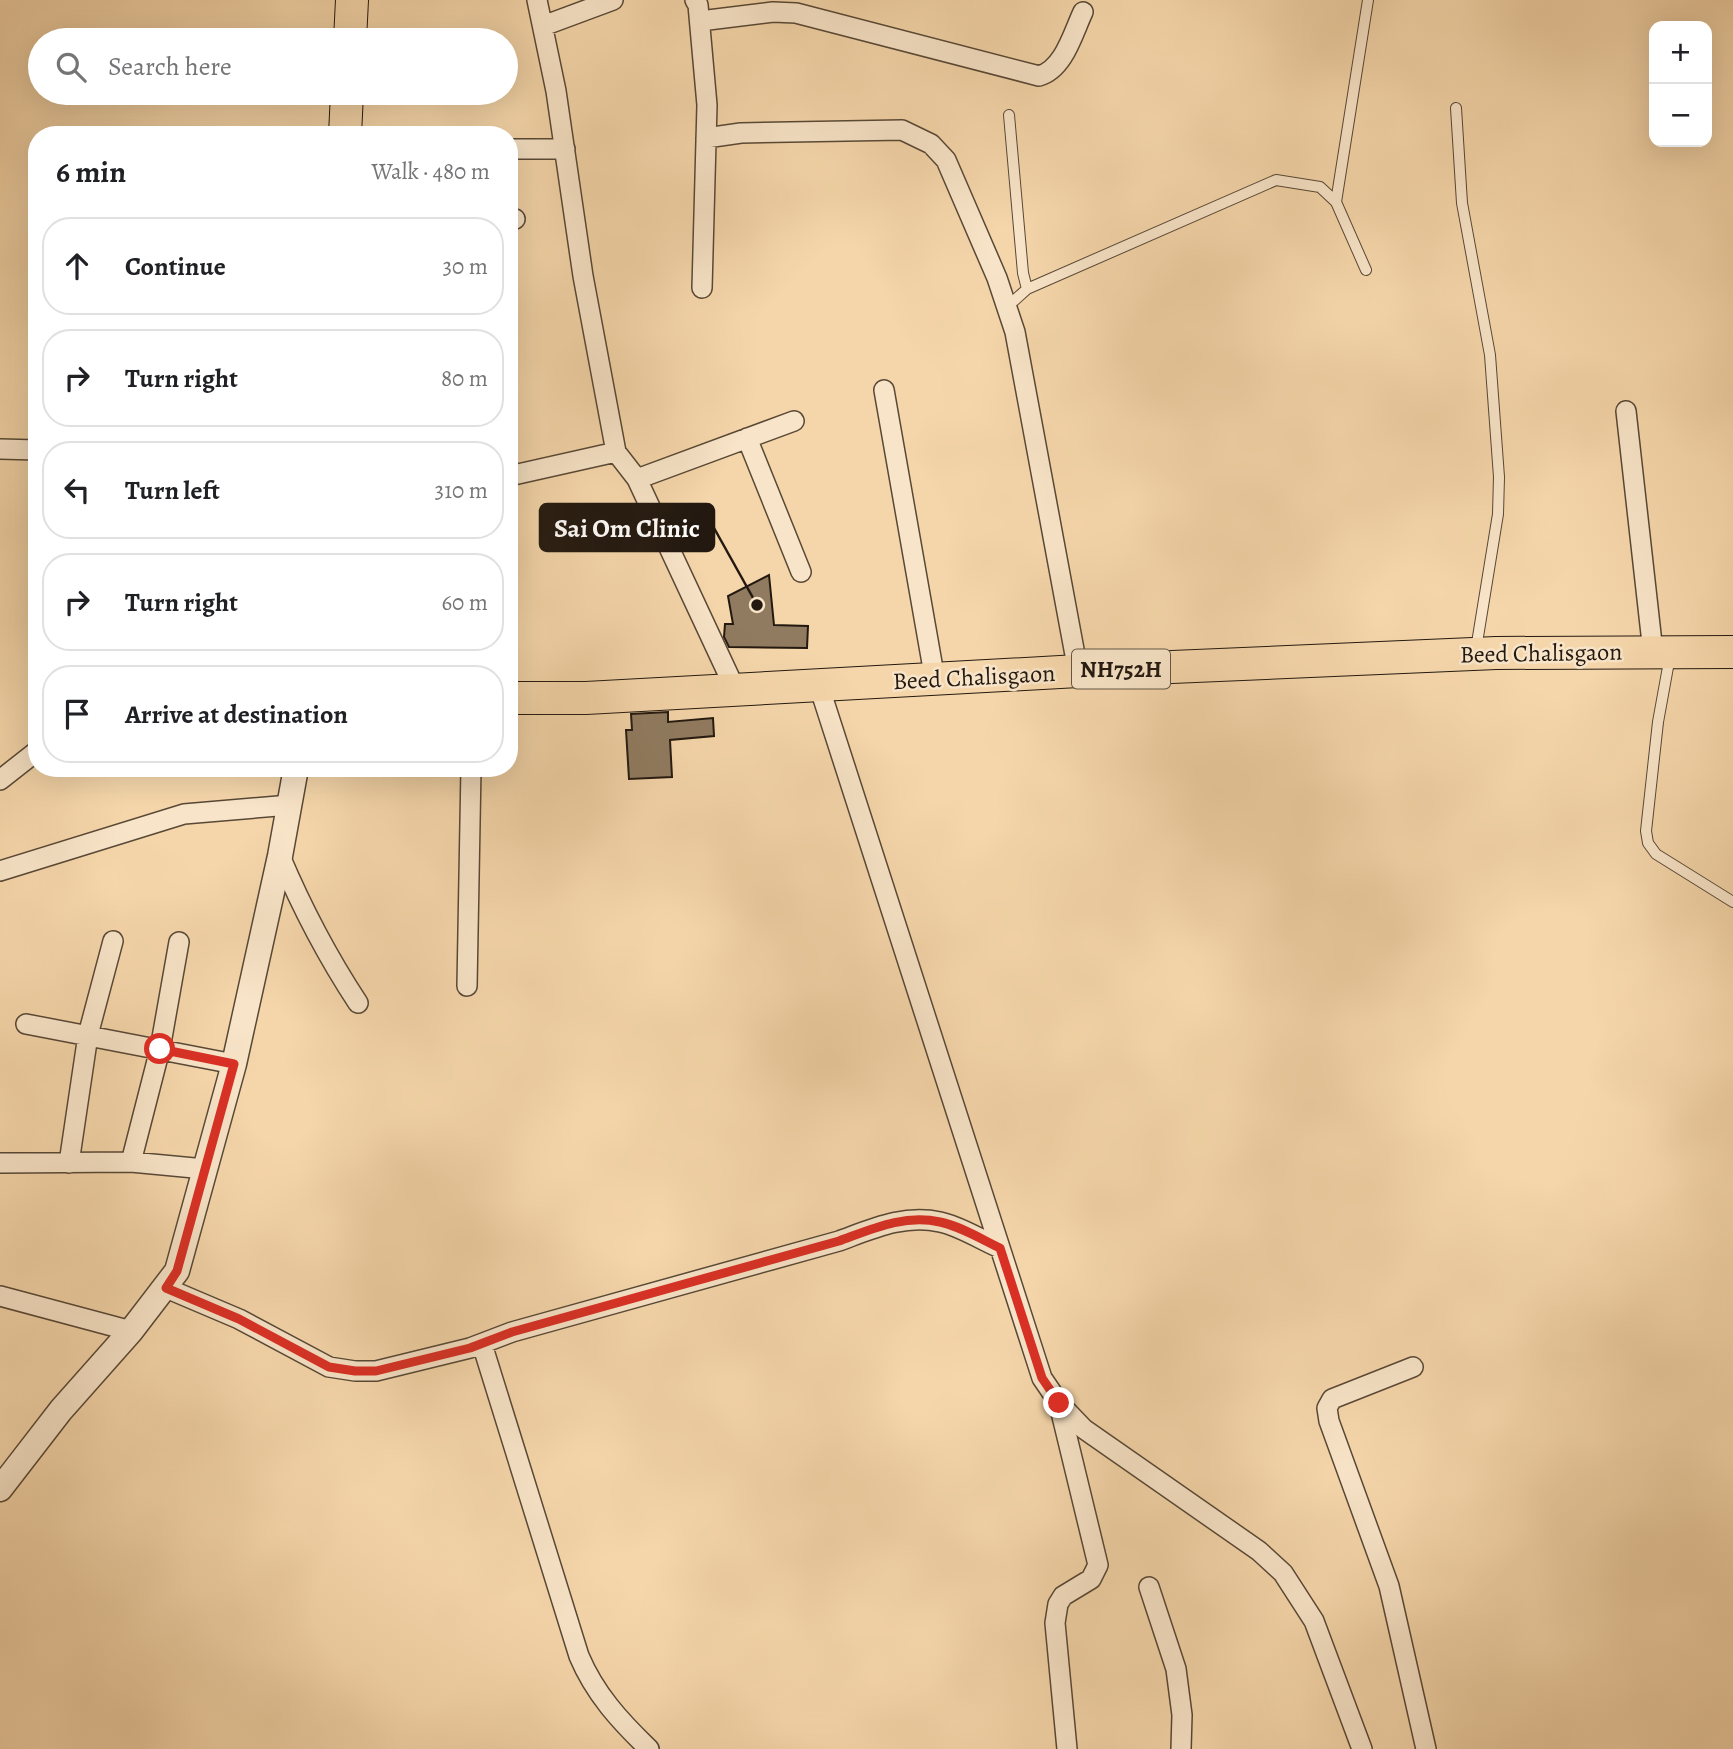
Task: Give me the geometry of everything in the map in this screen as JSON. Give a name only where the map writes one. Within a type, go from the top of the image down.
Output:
[{"type":"highway","points":[[351,28],[352,0]]},
{"type":"highway","points":[[345,126],[346,105]]},
{"type":"highway","name":"Beed Chalisgaon","points":[[518,698],[586,698],[1078,671],[1476,654],[1733,652]]},
{"type":"street","points":[[537,0],[565,149],[583,276],[616,452],[637,478],[736,691]]},
{"type":"street","points":[[543,26],[613,0]]},
{"type":"street","points":[[695,0],[700,21],[707,105],[702,288]]},
{"type":"street","points":[[700,21],[773,12],[796,13],[1039,76],[1048,74],[1058,64],[1083,12]]},
{"type":"street","points":[[706,138],[741,133],[902,130],[931,144],[946,160],[997,278],[1015,332],[1078,671]]},
{"type":"street","points":[[518,149],[565,149]]},
{"type":"street","points":[[884,390],[935,680]]},
{"type":"street","points":[[1626,411],[1662,652]]},
{"type":"street","points":[[637,478],[794,421]]},
{"type":"street","points":[[747,438],[801,572]]},
{"type":"street","points":[[0,450],[28,450]]},
{"type":"street","points":[[518,474],[616,452]]},
{"type":"street","points":[[819,686],[1042,1378],[1059,1403],[1084,1429],[1259,1551],[1283,1573],[1314,1621],[1362,1749]]},
{"type":"street","points":[[0,780],[28,758]]},
{"type":"street","points":[[0,1489],[61,1410],[131,1331],[177,1271],[234,1064],[280,856],[294,777]]},
{"type":"street","points":[[467,986],[471,777]]},
{"type":"street","points":[[0,871],[184,814],[290,804]]},
{"type":"street","points":[[280,856],[321,945],[358,1003]]},
{"type":"street","points":[[69,1163],[88,1035],[113,940]]},
{"type":"street","points":[[131,1162],[160,1049],[179,942]]},
{"type":"street","points":[[26,1024],[234,1064]]},
{"type":"street","points":[[0,1163],[131,1162],[205,1169]]},
{"type":"street","points":[[166,1288],[239,1319],[329,1367],[376,1371],[482,1344],[512,1332],[839,1241],[887,1223],[918,1219],[943,1222],[1000,1248]]},
{"type":"street","points":[[0,1296],[131,1331]]},
{"type":"street","points":[[482,1344],[589,1681],[649,1749]]},
{"type":"street","points":[[1413,1367],[1332,1399],[1327,1408],[1329,1421],[1389,1586],[1426,1749]]},
{"type":"street","points":[[1059,1403],[1098,1565],[1091,1579],[1063,1596],[1058,1604],[1055,1623],[1067,1749]]},
{"type":"street","points":[[1149,1587],[1176,1670],[1181,1715],[1181,1749]]},
{"type":"lane","points":[[1336,202],[1368,0]]},
{"type":"lane","points":[[1455,108],[1462,203],[1490,355],[1499,477],[1497,514],[1476,654]]},
{"type":"lane","points":[[1009,115],[1023,273],[1027,289]]},
{"type":"lane","points":[[1007,307],[1027,289],[1276,180],[1320,187],[1336,202],[1366,270]]},
{"type":"lane","points":[[1662,652],[1658,722],[1646,831],[1648,843],[1656,854],[1733,902]]},
{"type":"building","points":[[769,575],[774,625],[808,626],[807,648],[729,647],[724,637],[725,624],[733,624],[728,596]]},
{"type":"building","points":[[668,712],[668,722],[713,718],[714,736],[670,740],[672,777],[629,779],[626,730],[632,730],[631,714]]},
{"type":"place","name":"Sai Om Clinic","points":[[757,605]]},
{"type":"route","points":[[160,1049],[234,1064],[177,1271],[166,1288],[239,1319],[329,1367],[376,1371],[470,1348],[512,1332],[839,1241],[887,1223],[918,1219],[943,1222],[1000,1248],[1042,1378],[1059,1403]]}]
